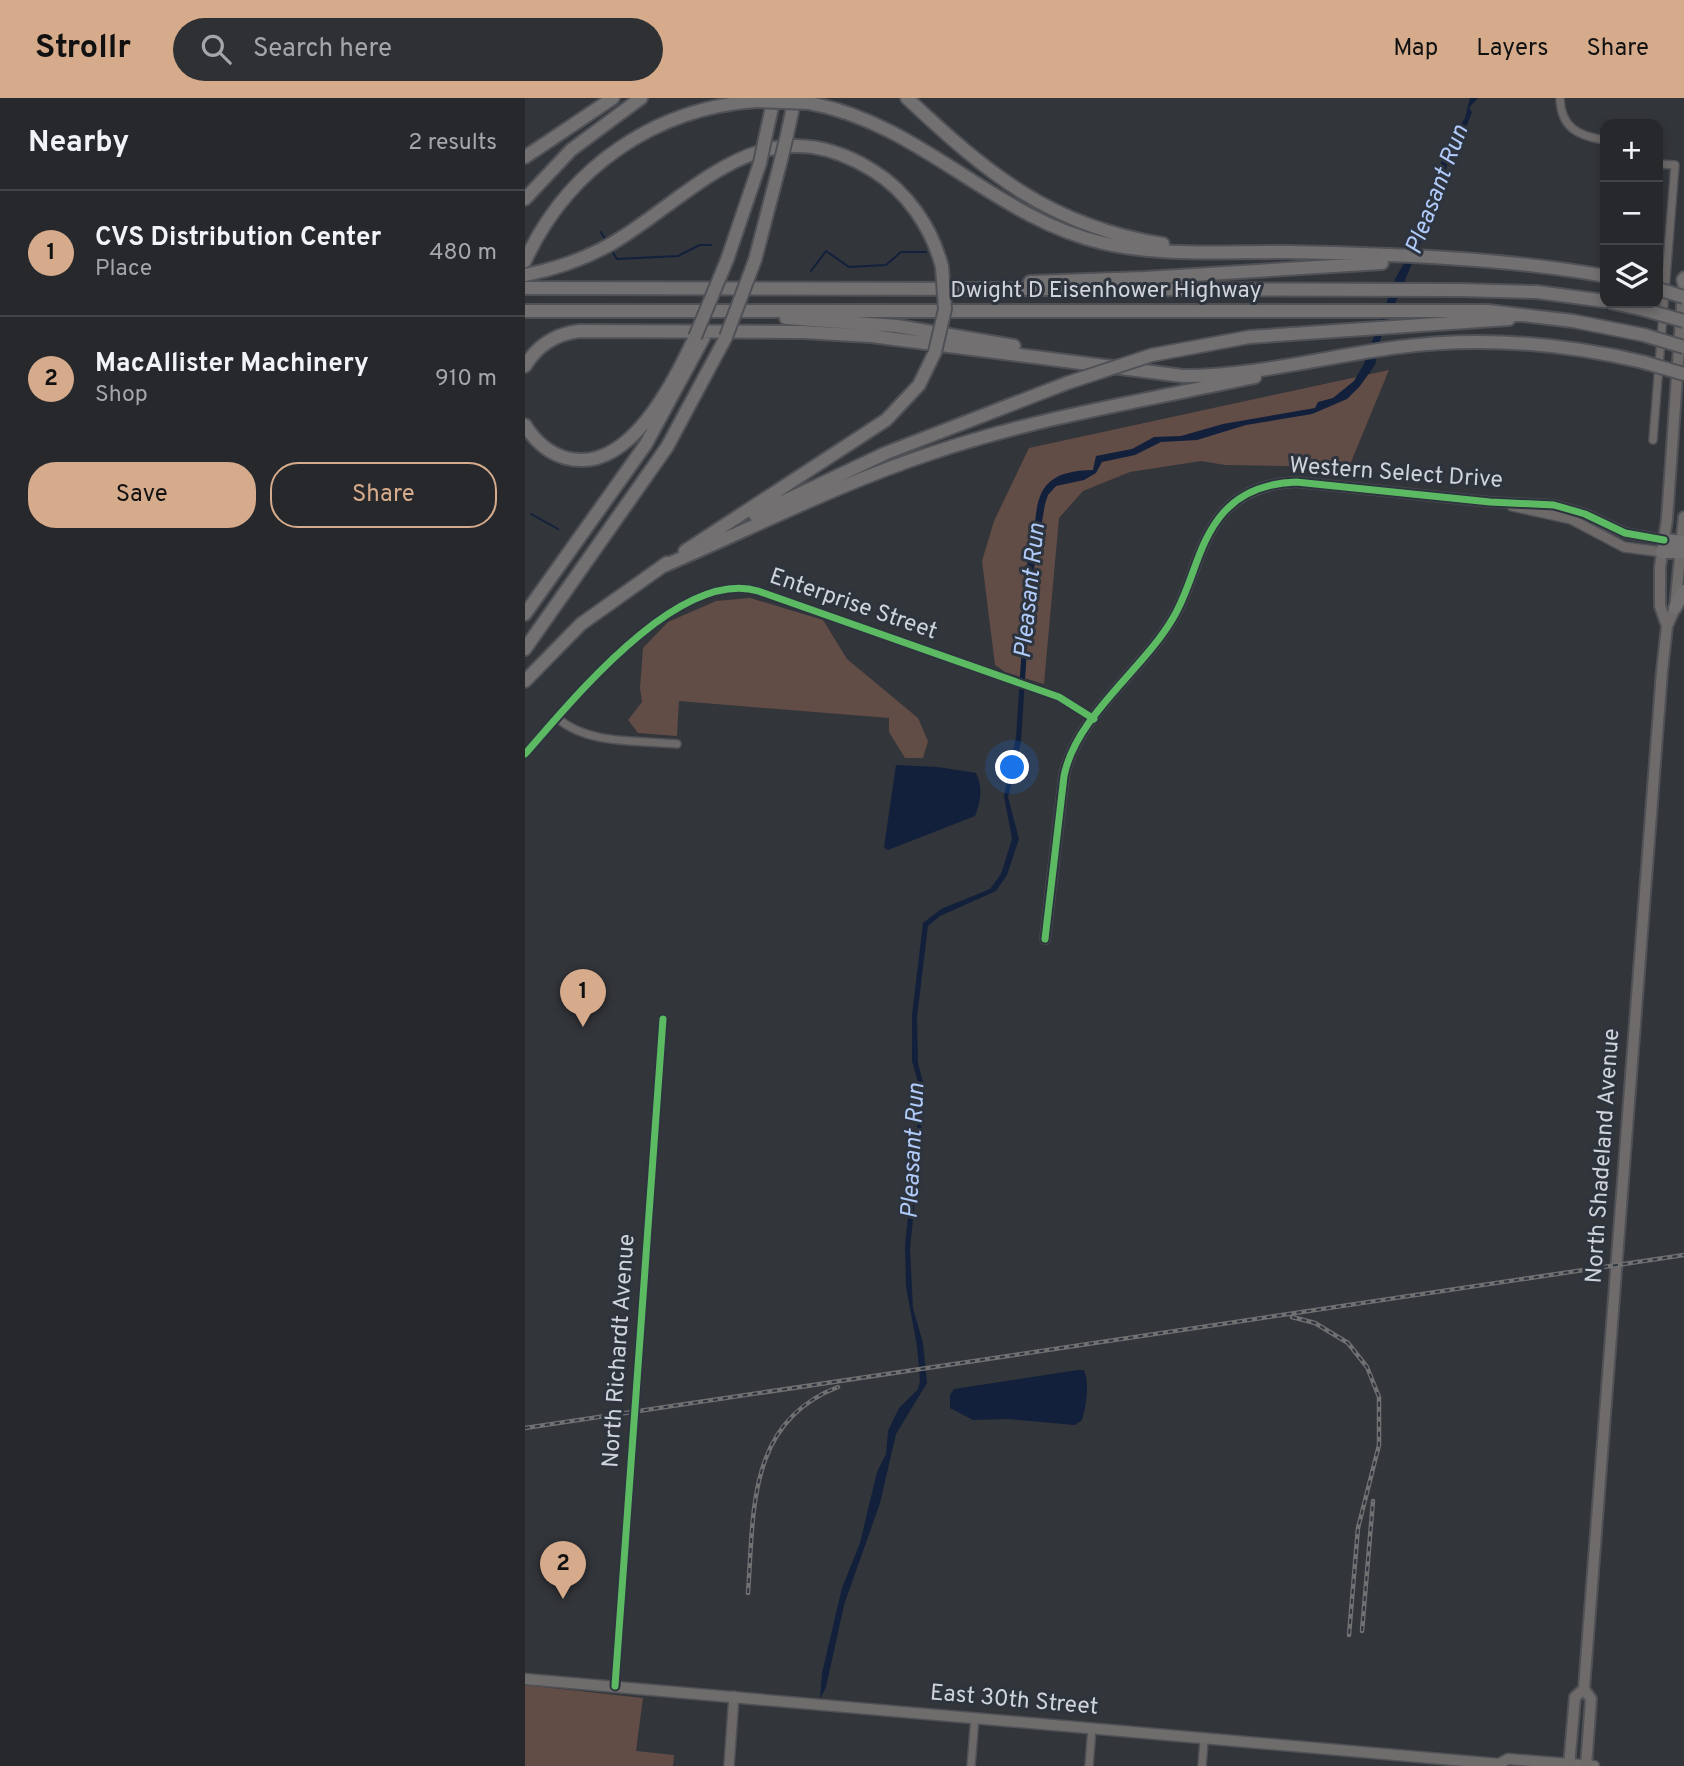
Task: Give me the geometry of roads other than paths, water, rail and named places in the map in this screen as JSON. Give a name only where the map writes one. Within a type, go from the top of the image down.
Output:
[{"type":"highway","points":[[525,156],[613,98]]},
{"type":"highway","points":[[525,199],[571,150],[641,98]]},
{"type":"highway","points":[[525,614],[646,444],[700,337],[730,260],[760,163],[774,98]]},
{"type":"highway","points":[[525,649],[667,447],[726,337],[755,260],[795,98]]},
{"type":"highway","points":[[907,98],[1003,180],[1064,217],[1137,240],[1215,250]]},
{"type":"highway","points":[[525,261],[559,203],[588,172],[614,150],[680,116],[715,106],[757,101],[809,103],[850,113],[897,132],[1006,204],[1065,232],[1140,250],[1215,250],[1386,260]]},
{"type":"highway","points":[[525,275],[570,263],[612,243],[729,162],[766,150],[791,148],[834,153],[884,178],[907,199],[924,223],[941,267],[945,309],[935,352],[919,385],[886,420],[698,542],[580,624],[525,681]]},
{"type":"highway","points":[[963,289],[1045,280],[1145,278],[1414,258],[1540,265],[1600,275]]},
{"type":"highway","name":"Dwight D Eisenhower Highway","points":[[525,288],[1373,289],[1537,292],[1600,300]]},
{"type":"highway","points":[[1663,291],[1684,297]]},
{"type":"highway","points":[[1636,308],[1684,321]]},
{"type":"highway","name":"Dwight D Eisenhower Highway","points":[[525,311],[1488,311],[1536,316],[1644,335],[1684,347]]},
{"type":"highway","points":[[746,312],[801,320],[929,330],[1114,368]]},
{"type":"highway","points":[[698,542],[886,453],[1067,383],[1151,355],[1229,339],[1536,316]]},
{"type":"highway","points":[[525,366],[543,345],[569,332],[688,331],[871,335],[1160,374],[1212,375],[1397,347],[1470,341],[1527,343],[1580,348],[1684,374]]},
{"type":"highway","points":[[525,425],[538,442],[558,456],[587,460],[610,454],[628,442],[642,424],[700,337]]},
{"type":"highway","points":[[661,568],[832,490],[940,450],[1049,420],[1289,370],[1343,356]]},
{"type":"highway","points":[[1663,546],[1682,547]]},
{"type":"highway","points":[[1675,608],[1684,591]]},
{"type":"main road","name":"North Shadeland Avenue","points":[[1667,626],[1660,606],[1684,279]]},
{"type":"main road","name":"North Shadeland Avenue","points":[[1586,1766],[1591,1699],[1584,1689],[1667,626],[1675,608],[1684,517]]},
{"type":"main road","name":"East 30th Street","points":[[525,1679],[975,1717],[1204,1741],[1500,1765],[1508,1759],[1594,1766]]},
{"type":"main road","name":"North Shadeland Avenue","points":[[1569,1765],[1574,1697],[1584,1689]]},
{"type":"street","points":[[1560,98],[1562,115],[1571,129],[1581,135],[1600,139]]},
{"type":"street","points":[[1653,440],[1675,165],[1663,164]]},
{"type":"street","name":"Western Select Drive","points":[[1045,939],[1065,772],[1072,751],[1094,719],[1171,623],[1210,532],[1226,509],[1244,495],[1270,485],[1296,482],[1490,502],[1571,519],[1624,547],[1663,546]]},
{"type":"street","name":"Enterprise Street","points":[[525,754],[595,675],[645,631],[696,599],[726,588],[754,590],[1034,688],[1066,700],[1094,719]]},
{"type":"street","points":[[557,718],[573,730],[590,736],[677,744]]},
{"type":"street","name":"North Richardt Avenue","points":[[615,1686],[663,1019]]},
{"type":"street","points":[[729,1766],[734,1696]]},
{"type":"street","points":[[971,1766],[975,1717]]},
{"type":"street","points":[[1089,1766],[1093,1728]]},
{"type":"street","points":[[1202,1766],[1204,1741]]},
{"type":"water","name":"Pleasant Run","points":[[1470,98],[1478,98],[1469,108],[1472,112],[1465,130],[1454,141],[1433,214],[1381,337],[1375,365],[1347,399],[1312,414],[1246,425],[1197,440],[1161,442],[1135,455],[1102,462],[1096,473],[1084,480],[1056,486],[1048,495],[1031,587],[1021,742],[1008,797],[1019,839],[1007,875],[996,891],[940,916],[928,926],[917,1017],[918,1063],[923,1082],[921,1138],[910,1249],[913,1308],[923,1343],[927,1383],[896,1434],[880,1503],[844,1605],[826,1687],[820,1699],[822,1673],[842,1588],[860,1543],[877,1472],[886,1454],[888,1431],[899,1408],[918,1389],[920,1381],[917,1346],[906,1287],[905,1244],[917,1138],[918,1082],[912,1061],[912,1015],[923,923],[941,909],[990,889],[1001,874],[1012,839],[1004,796],[1016,737],[1029,545],[1034,540],[1037,510],[1044,488],[1062,475],[1093,470],[1096,456],[1132,449],[1154,437],[1181,436],[1223,424],[1315,408],[1318,402],[1333,398],[1354,381],[1364,364],[1395,279],[1415,244],[1420,222],[1432,203],[1444,150],[1465,118]]},
{"type":"water","points":[[896,765],[938,767],[976,773],[980,794],[975,816],[888,850],[884,847]]},
{"type":"water","points":[[1084,1370],[1087,1395],[1082,1420],[1075,1425],[1008,1419],[973,1420],[950,1408],[950,1395],[954,1389]]},
{"type":"waterway","points":[[601,232],[605,239]]},
{"type":"waterway","points":[[612,251],[617,259],[678,256],[700,245],[711,245]]},
{"type":"waterway","points":[[811,271],[826,251],[849,267],[886,265],[901,252],[926,252]]},
{"type":"waterway","points":[[531,514],[558,529]]},
{"type":"railway","points":[[525,1428],[1684,1255]]},
{"type":"railway","points":[[1292,1317],[1315,1323],[1348,1343],[1367,1367],[1379,1397],[1379,1445],[1358,1528],[1349,1635]]},
{"type":"railway","points":[[748,1593],[755,1501],[761,1472],[771,1446],[786,1422],[808,1403],[838,1387]]},
{"type":"railway","points":[[1362,1631],[1373,1501]]},
{"type":"place","name":"CVS Distribution Center","points":[[583,1027]]},
{"type":"place","name":"MacAllister Machinery","points":[[563,1599]]}]
